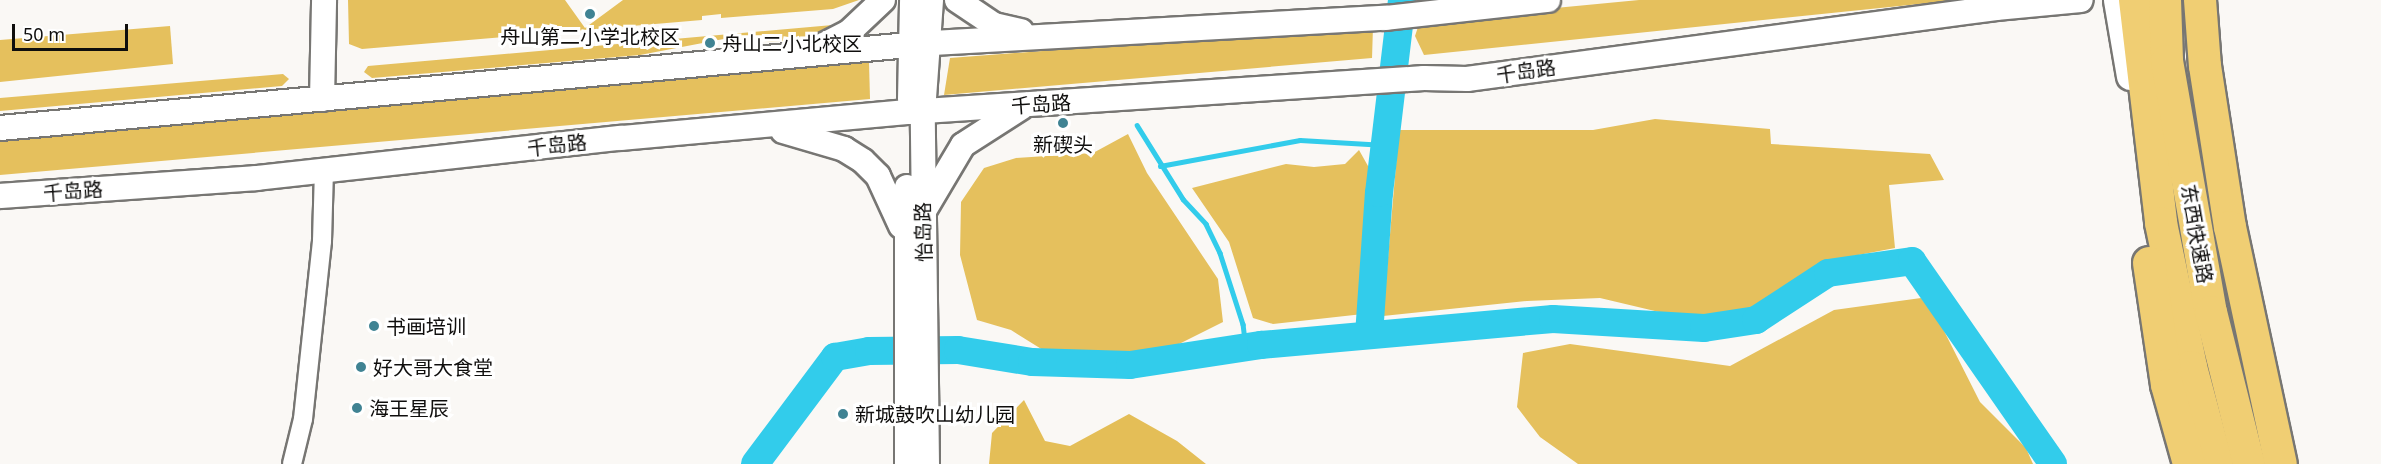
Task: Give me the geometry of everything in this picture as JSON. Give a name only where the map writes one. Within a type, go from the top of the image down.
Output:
[{"type":"highway","points":[[2117,0],[2128,113],[2167,385],[2189,464]]},
{"type":"highway","name":"东西快速路","points":[[2135,0],[2161,223],[2191,367],[2217,464]]},
{"type":"highway","name":"东西快速路","points":[[2165,0],[2167,61],[2211,312],[2249,464]]},
{"type":"highway","points":[[2200,0],[2205,66],[2230,227],[2281,464]]},
{"type":"main road","points":[[2117,0],[2178,355],[2205,464]]},
{"type":"street","points":[[322,99],[324,0]]},
{"type":"street","points":[[805,54],[848,33],[883,0]]},
{"type":"street","points":[[912,0],[921,44]]},
{"type":"street","points":[[905,245],[921,44],[931,0]]},
{"type":"street","points":[[957,0],[994,26],[1046,36]]},
{"type":"street","points":[[0,128],[921,44],[1385,18],[1539,0]]},
{"type":"street","name":"千岛路","points":[[0,196],[324,170],[621,138],[763,128],[916,112],[1424,78],[1467,79],[1996,8],[2081,0]]},
{"type":"street","points":[[922,217],[937,184],[963,145],[1024,105]]},
{"type":"street","name":"怡岛路","points":[[915,309],[922,217],[916,112]]},
{"type":"street","points":[[763,128],[828,143],[863,161],[888,194],[905,245],[915,309],[916,383],[927,464]]},
{"type":"street","points":[[292,464],[303,419],[322,241],[324,170]]},
{"type":"street","points":[[907,464],[916,383]]},
{"type":"shaded area","points":[[348,0],[565,0],[585,28],[623,0],[859,0],[833,9],[721,18],[721,14],[702,16],[702,20],[362,49],[349,44]]},
{"type":"shaded area","points":[[1639,0],[1958,0],[1424,55],[1415,36],[1420,21]]},
{"type":"shaded area","points":[[844,24],[816,39],[771,42],[734,37],[640,55],[372,78],[364,72],[368,66]]},
{"type":"shaded area","points":[[170,26],[173,64],[0,82],[0,40]]},
{"type":"shaded area","points":[[1373,26],[1372,58],[944,95],[950,58]]},
{"type":"shaded area","points":[[869,62],[870,99],[0,175],[0,140]]},
{"type":"shaded area","points":[[283,74],[289,79],[282,86],[0,111],[0,98]]},
{"type":"shaded area","points":[[1655,119],[1770,129],[1771,144],[1930,154],[1944,180],[1889,185],[1895,248],[1827,261],[1756,311],[1676,316],[1600,298],[1527,301],[1383,316],[1399,130],[1593,130]]},
{"type":"shaded area","points":[[1128,134],[1147,173],[1218,279],[1223,322],[1161,353],[1098,357],[1043,350],[1011,330],[977,320],[960,255],[961,202],[984,168],[1016,158],[1093,153]]},
{"type":"shaded area","points":[[1359,150],[1368,166],[1370,183],[1363,314],[1273,324],[1253,318],[1229,242],[1192,188],[1286,164],[1314,167],[1345,164]]},
{"type":"shaded area","points":[[1921,298],[1939,321],[1980,402],[2026,448],[2033,464],[1578,464],[1540,437],[1517,407],[1523,353],[1570,344],[1730,366],[1834,310]]},
{"type":"shaded area","points":[[1024,400],[1045,441],[1070,446],[1129,414],[1177,441],[1206,464],[989,464],[992,433]]},
{"type":"waterway","points":[[1369,335],[1379,193],[1402,0]]},
{"type":"waterway","points":[[1137,125],[1183,199],[1206,224],[1220,253],[1243,324],[1246,347]]},
{"type":"waterway","points":[[1160,166],[1300,140],[1385,145]]},
{"type":"waterway","points":[[755,464],[835,357],[869,351],[958,350],[1032,362],[1130,365],[1261,345],[1553,319],[1704,328],[1756,320],[1828,273],[1912,261],[2053,464]]},
{"type":"place","name":"舟山第二小学北校区","points":[[590,14]]},
{"type":"place","name":"舟山二小北校区","points":[[710,43]]},
{"type":"place","name":"新碶头","points":[[1063,123]]},
{"type":"place","name":"书画培训","points":[[374,326]]},
{"type":"place","name":"好大哥大食堂","points":[[361,367]]},
{"type":"place","name":"海王星辰","points":[[357,408]]},
{"type":"place","name":"新城鼓吹山幼儿园","points":[[843,414]]}]
